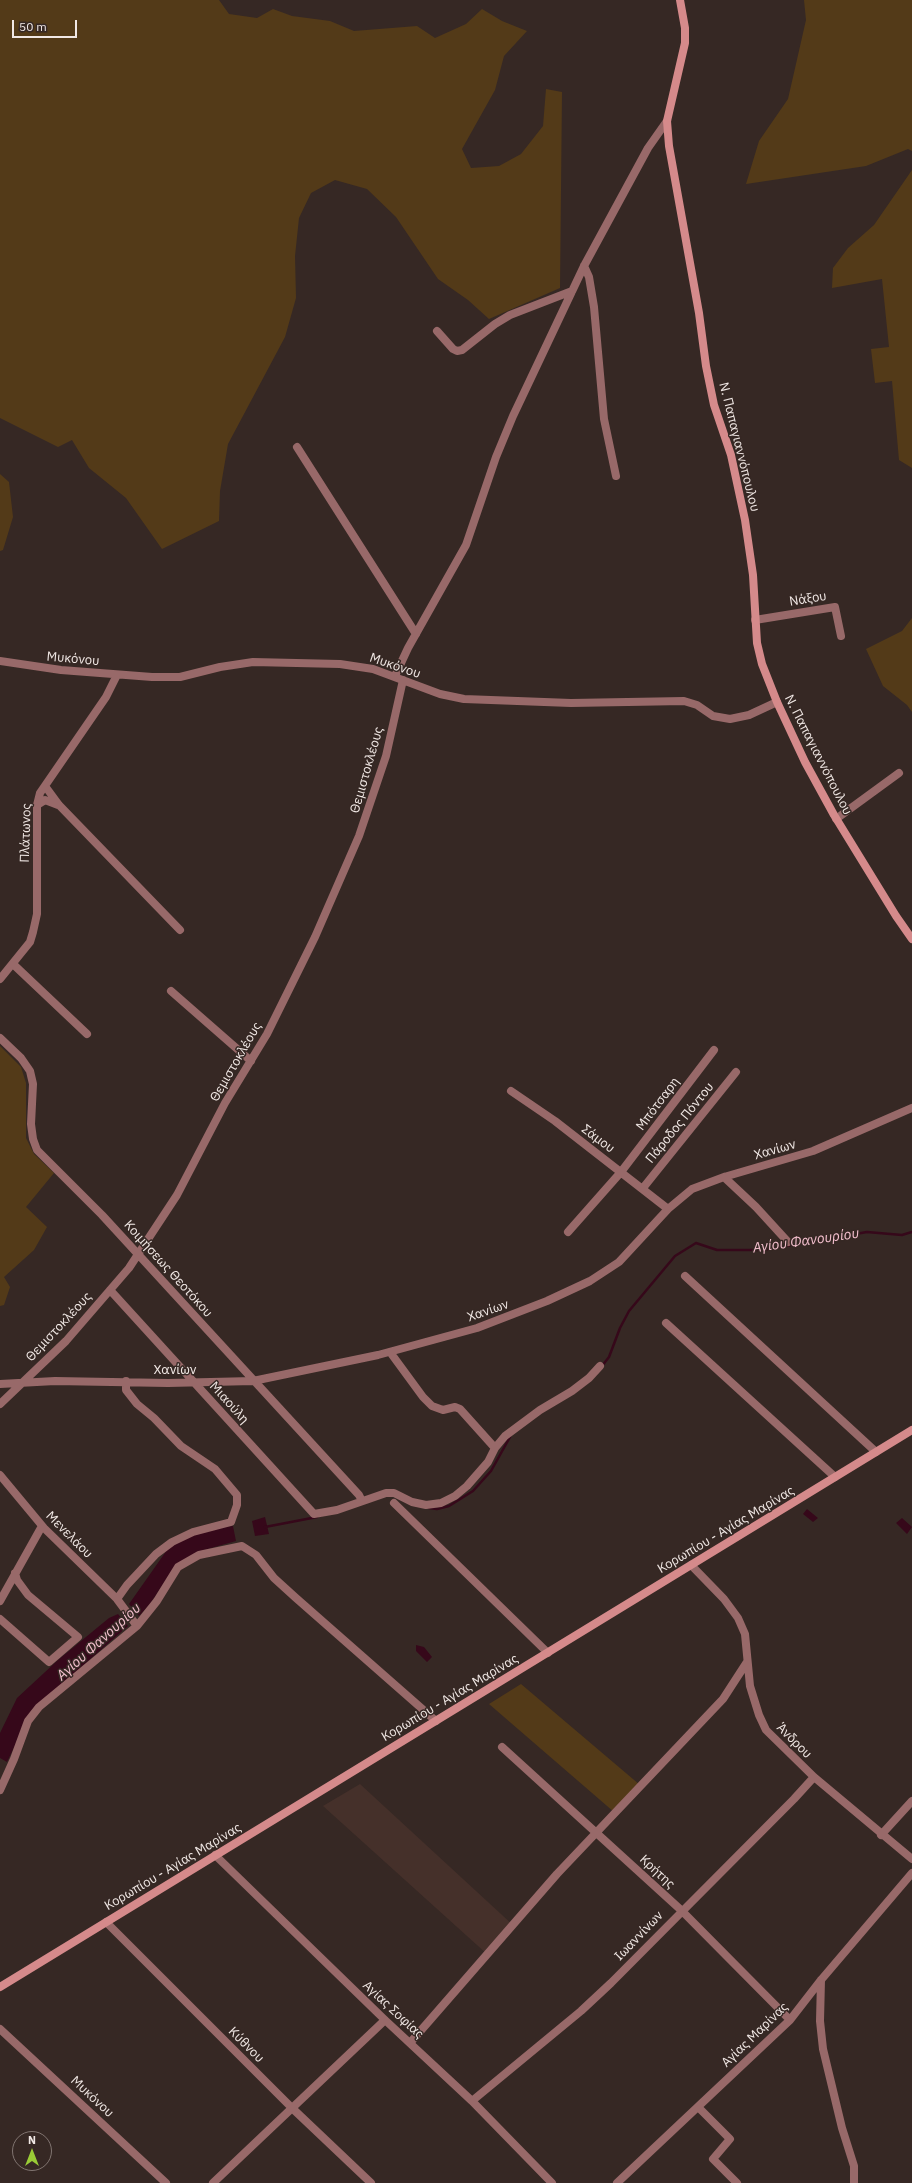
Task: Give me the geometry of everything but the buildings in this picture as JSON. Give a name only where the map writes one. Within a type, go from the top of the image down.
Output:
[{"type":"main road","name":"Ν. Παπαγιαννόπουλου","points":[[680,0],[686,28],[685,43],[667,121],[674,173],[699,313],[706,366],[714,405],[731,455],[745,520],[753,575],[755,620],[762,664],[777,702],[836,819],[896,916],[912,938]]},
{"type":"main road","name":"Κορωπίου - Αγίας Μαρίνας","points":[[0,1987],[912,1430]]},
{"type":"street","points":[[395,676],[416,634],[466,544],[496,457],[513,416],[584,266],[648,148],[667,121]]},
{"type":"street","points":[[584,266],[589,277],[594,307],[604,419],[616,476]]},
{"type":"street","points":[[437,331],[453,349],[457,351],[462,350],[495,324],[510,315],[572,292]]},
{"type":"street","points":[[297,447],[416,634]]},
{"type":"street","name":"Νάξου","points":[[755,620],[835,607],[841,636]]},
{"type":"street","name":"Μυκόνου","points":[[0,661],[33,667],[117,675],[180,677],[220,667],[272,661],[340,664],[373,669],[440,694],[464,699],[570,703],[691,702],[714,716],[730,719],[749,715],[777,702]]},
{"type":"street","name":"Πλάτωνος","points":[[0,979],[30,942],[37,914],[36,805],[45,786],[106,697],[117,675]]},
{"type":"street","name":"Θεμιστοκλέους","points":[[0,1404],[20,1383],[66,1341],[129,1268],[177,1194],[225,1103],[267,1034],[315,937],[359,836],[386,756],[403,680]]},
{"type":"street","points":[[836,819],[899,773]]},
{"type":"street","points":[[45,786],[59,805],[180,930]]},
{"type":"street","points":[[36,805],[45,800],[59,805]]},
{"type":"street","points":[[13,964],[87,1034]]},
{"type":"street","points":[[171,991],[251,1061]]},
{"type":"street","name":"Κοιμήσεως Θεοτόκου","points":[[0,1038],[21,1058],[30,1071],[33,1084],[31,1124],[33,1139],[37,1150],[102,1215],[252,1381],[359,1494],[362,1501]]},
{"type":"street","name":"Μπότσαρη","points":[[568,1232],[621,1172],[714,1050]]},
{"type":"street","name":"Πάροδος Πόντου","points":[[643,1188],[736,1072]]},
{"type":"street","name":"Σάμου","points":[[512,1091],[643,1188],[668,1209]]},
{"type":"street","name":"Χανίων","points":[[0,1384],[55,1380],[194,1382],[252,1381],[390,1352],[478,1328],[522,1312],[590,1281],[619,1262],[668,1209],[692,1189],[724,1177],[813,1151],[912,1108]]},
{"type":"street","points":[[724,1177],[756,1207],[788,1242]]},
{"type":"street","points":[[686,1276],[876,1452]]},
{"type":"street","name":"Μιαούλη","points":[[110,1290],[314,1514],[362,1501]]},
{"type":"street","points":[[666,1323],[699,1355],[778,1423],[835,1477]]},
{"type":"street","points":[[390,1352],[423,1397],[432,1406],[444,1410],[455,1407],[460,1409],[494,1448]]},
{"type":"street","points":[[362,1501],[394,1493],[418,1504],[426,1505],[441,1503],[455,1496],[467,1486],[488,1462],[494,1448],[505,1436],[540,1410],[572,1391],[589,1378],[600,1366]]},
{"type":"street","points":[[117,1599],[127,1585],[156,1554],[168,1545],[193,1532],[231,1522],[237,1505],[237,1495],[235,1490],[215,1468],[180,1446],[154,1418],[137,1404],[126,1390],[126,1381]]},
{"type":"street","name":"Μενελάου","points":[[0,1476],[42,1526],[117,1599],[135,1624]]},
{"type":"street","points":[[394,1503],[548,1652]]},
{"type":"street","points":[[0,1601],[42,1526]]},
{"type":"street","points":[[0,1790],[14,1759],[24,1729],[32,1714],[135,1624],[157,1602],[178,1567],[199,1555],[242,1546],[256,1555],[274,1578],[436,1721]]},
{"type":"street","name":"Άνδρου","points":[[691,1565],[724,1599],[738,1618],[745,1634],[750,1686],[758,1715],[766,1730],[814,1777],[881,1835],[912,1859]]},
{"type":"street","points":[[0,1619],[49,1662],[78,1637],[28,1595],[16,1580],[16,1572]]},
{"type":"street","points":[[410,2043],[597,1832],[723,1699],[747,1662]]},
{"type":"street","name":"Κρήτης","points":[[502,1747],[681,1910],[790,2020]]},
{"type":"street","name":"Ιωαννίνων","points":[[472,2101],[581,2011],[681,1910],[794,1800],[814,1777]]},
{"type":"street","points":[[881,1835],[912,1801]]},
{"type":"street","name":"Αγίας Σοφίας","points":[[215,1855],[385,2020],[472,2101],[552,2183]]},
{"type":"street","name":"Αγίας Μαρίνας","points":[[617,2183],[790,2020],[821,1980],[912,1873]]},
{"type":"street","name":"Κύθνου","points":[[106,1922],[292,2108],[371,2183]]},
{"type":"street","points":[[821,1980],[820,2021],[823,2049],[842,2128],[854,2166],[854,2183]]},
{"type":"street","points":[[213,2183],[385,2020]]},
{"type":"street","name":"Μυκόνου","points":[[0,2029],[166,2183]]},
{"type":"street","points":[[698,2107],[730,2140],[713,2159],[737,2183]]},
{"type":"shaded area","points":[[0,0],[219,0],[229,14],[257,18],[273,9],[292,16],[330,21],[354,31],[417,26],[435,38],[466,24],[482,9],[502,21],[527,31],[504,56],[495,90],[462,149],[471,168],[499,166],[521,154],[543,126],[546,89],[562,92],[560,288],[489,319],[468,300],[438,279],[396,217],[367,189],[335,180],[311,193],[299,218],[295,256],[296,298],[285,337],[228,444],[220,491],[219,521],[162,549],[126,498],[89,468],[72,440],[58,447],[0,418]]},
{"type":"shaded area","points":[[804,0],[912,0],[912,151],[908,149],[866,166],[746,184],[759,141],[788,99],[806,20]]},
{"type":"shaded area","points":[[912,170],[912,468],[899,460],[892,381],[875,383],[871,349],[889,347],[882,279],[832,288],[833,268],[848,248],[874,225]]},
{"type":"shaded area","points":[[0,474],[9,482],[13,517],[3,550],[0,551]]},
{"type":"shaded area","points":[[912,618],[912,712],[907,705],[883,686],[866,649],[902,631]]},
{"type":"shaded area","points":[[0,1046],[21,1067],[26,1083],[26,1138],[34,1154],[54,1173],[26,1207],[47,1227],[34,1250],[4,1277],[10,1287],[4,1305],[0,1306]]},
{"type":"shaded area","points":[[521,1684],[640,1785],[614,1812],[489,1704]]},
{"type":"shaded area","points":[[360,1784],[514,1926],[488,1955],[323,1806]]},
{"type":"water","points":[[807,1509],[818,1518],[813,1522],[803,1514]]},
{"type":"water","points":[[265,1517],[269,1534],[255,1536],[252,1521]]},
{"type":"water","points":[[902,1518],[912,1527],[907,1534],[896,1523]]},
{"type":"water","points":[[233,1526],[236,1541],[204,1550],[171,1572],[150,1604],[139,1616],[129,1604],[167,1550],[186,1537],[223,1527]]},
{"type":"water","points":[[118,1614],[128,1626],[32,1710],[7,1762],[0,1758],[0,1733],[17,1698],[58,1660],[109,1618]]},
{"type":"water","points":[[416,1645],[424,1647],[432,1657],[427,1662],[416,1651]]},
{"type":"waterway","name":"Αγίου Φανουρίου","points":[[602,1366],[609,1357],[620,1328],[629,1311],[675,1256],[696,1243],[717,1250],[763,1250],[867,1232],[902,1235],[912,1232]]},
{"type":"waterway","name":"Αγίου Φανουρίου","points":[[429,1508],[437,1509],[449,1506],[473,1491],[491,1471],[510,1437]]},
{"type":"waterway","name":"Αγίου Φανουρίου","points":[[265,1527],[317,1517]]},
{"type":"waterway","name":"Αγίου Φανουρίου","points":[[123,1623],[137,1610]]}]
